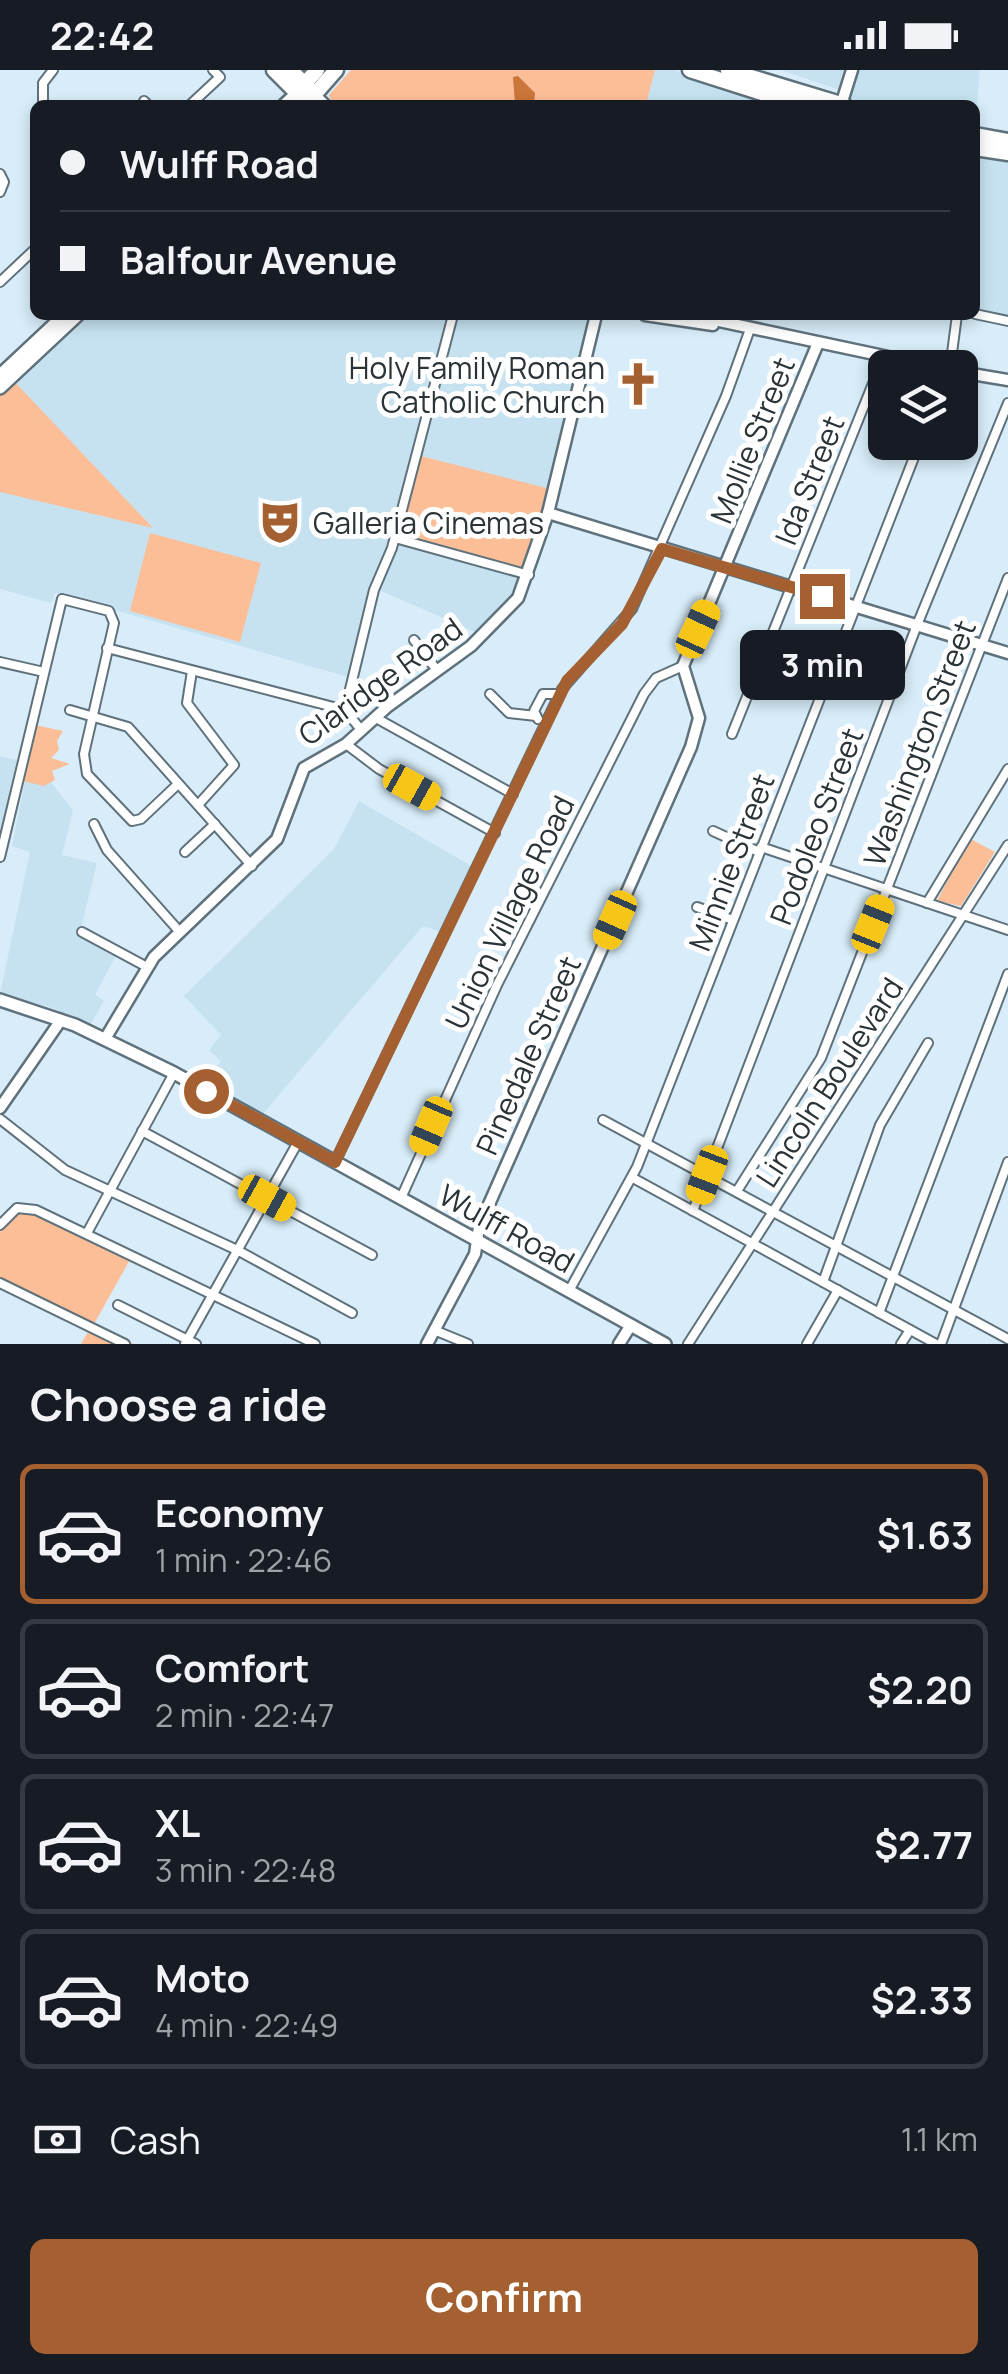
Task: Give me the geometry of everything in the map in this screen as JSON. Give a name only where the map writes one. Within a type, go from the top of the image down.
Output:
[{"type":"highway","points":[[274,70],[309,98]]},
{"type":"highway","points":[[291,70],[309,98]]},
{"type":"highway","points":[[309,98],[317,70]]},
{"type":"highway","points":[[309,98],[336,70]]},
{"type":"highway","points":[[690,70],[784,100]]},
{"type":"highway","points":[[728,70],[826,100]]},
{"type":"highway","points":[[980,136],[1008,141]]},
{"type":"highway","points":[[980,149],[1008,153]]},
{"type":"main road","points":[[0,375],[59,320]]},
{"type":"main road","points":[[0,388],[73,320]]},
{"type":"main road","name":"Wulff Road","points":[[0,1000],[62,1020],[174,1073],[665,1344]]},
{"type":"street","points":[[43,100],[43,84],[52,70]]},
{"type":"street","points":[[195,100],[220,77],[213,70]]},
{"type":"street","points":[[843,100],[852,70]]},
{"type":"street","points":[[0,174],[0,192]]},
{"type":"street","points":[[0,282],[30,255]]},
{"type":"street","points":[[980,315],[1008,321]]},
{"type":"street","points":[[345,710],[376,584],[395,538],[453,320]]},
{"type":"street","name":"Claridge Road","points":[[105,1039],[147,967],[178,931],[278,839],[304,768],[346,744],[436,669],[496,626],[529,575],[595,320]]},
{"type":"street","points":[[690,320],[734,325]]},
{"type":"street","points":[[712,320],[868,353]]},
{"type":"street","points":[[335,1162],[560,694],[572,673],[622,624],[662,549],[756,320]]},
{"type":"street","points":[[952,350],[955,320]]},
{"type":"street","name":"Mollie Street","points":[[683,666],[818,343]]},
{"type":"street","points":[[978,375],[1008,380]]},
{"type":"street","name":"Ida Street","points":[[732,734],[868,395]]},
{"type":"street","name":"Podoleo Street","points":[[693,1210],[918,624],[1008,403]]},
{"type":"street","name":"Minnie Street","points":[[569,1291],[632,1178],[913,460]]},
{"type":"street","points":[[548,513],[1008,654]]},
{"type":"street","points":[[395,538],[529,575]]},
{"type":"street","points":[[392,548],[409,544]]},
{"type":"street","name":"Washington Street","points":[[737,1191],[809,1083],[1008,578]]},
{"type":"street","points":[[0,857],[62,599],[109,611],[114,623],[83,766],[128,820],[141,819],[178,784]]},
{"type":"street","points":[[414,640],[436,669]]},
{"type":"street","points":[[107,648],[345,710],[362,731]]},
{"type":"street","points":[[0,662],[44,672]]},
{"type":"street","name":"Union Village Road","points":[[400,1198],[488,1002],[644,694],[656,678],[683,666]]},
{"type":"street","name":"Pinedale Street","points":[[427,1344],[478,1241],[479,1226],[692,747],[699,718],[683,666]]},
{"type":"street","points":[[192,671],[186,703],[234,765],[198,805]]},
{"type":"street","points":[[490,694],[508,713],[536,716],[545,725]]},
{"type":"street","points":[[536,716],[543,694],[560,694]]},
{"type":"street","points":[[70,710],[128,727],[252,866]]},
{"type":"street","points":[[376,718],[514,794]]},
{"type":"street","points":[[346,744],[379,769],[495,834]]},
{"type":"street","points":[[927,903],[1008,769]]},
{"type":"street","points":[[94,824],[108,850],[178,931]]},
{"type":"street","points":[[185,852],[215,824]]},
{"type":"street","points":[[712,832],[1008,930]]},
{"type":"street","name":"Lincoln Boulevard","points":[[688,1344],[1008,845]]},
{"type":"street","points":[[697,907],[733,920]]},
{"type":"street","points":[[82,932],[147,967]]},
{"type":"street","points":[[879,1313],[1008,974]]},
{"type":"street","points":[[0,1108],[62,1020]]},
{"type":"street","points":[[823,1282],[880,1125],[928,1043]]},
{"type":"street","points":[[87,1234],[174,1073]]},
{"type":"street","points":[[0,1119],[65,1170],[238,1250],[352,1313]]},
{"type":"street","points":[[604,1120],[1008,1339]]},
{"type":"street","points":[[142,1131],[372,1256]]},
{"type":"street","points":[[118,1305],[189,1342],[298,1142]]},
{"type":"street","points":[[632,1178],[938,1344],[1008,1162]]},
{"type":"street","points":[[0,1225],[12,1210],[25,1208],[214,1292],[304,1342],[315,1344]]},
{"type":"street","points":[[0,1283],[125,1344]]},
{"type":"street","points":[[807,1344],[838,1290]]},
{"type":"street","points":[[619,1344],[630,1325]]},
{"type":"street","points":[[434,1330],[468,1344]]},
{"type":"street","points":[[901,1344],[910,1330]]},
{"type":"shaded area","points":[[351,70],[655,70],[647,100],[331,100],[329,95]]},
{"type":"shaded area","points":[[655,70],[674,70],[757,100],[647,100]]},
{"type":"shaded area","points":[[781,70],[980,70],[977,100],[847,100],[848,93]]},
{"type":"shaded area","points":[[518,76],[535,93],[534,100],[515,100],[513,77]]},
{"type":"shaded area","points":[[980,154],[1008,158],[1008,318],[980,311]]},
{"type":"shaded area","points":[[73,320],[601,320],[554,508],[533,577],[516,610],[489,638],[370,586],[348,677],[55,593],[51,603],[0,589],[0,384]]},
{"type":"shaded area","points":[[11,378],[153,528],[0,492],[0,387]]},
{"type":"shaded area","points":[[417,455],[554,490],[527,572],[399,538]]},
{"type":"shaded area","points":[[150,533],[261,563],[240,642],[130,611]]},
{"type":"shaded area","points":[[35,725],[63,731],[57,741],[59,750],[51,758],[70,764],[52,771],[55,780],[44,786],[22,781]]},
{"type":"shaded area","points":[[0,756],[20,761],[0,848]]},
{"type":"shaded area","points":[[49,780],[73,810],[62,855],[97,863],[81,928],[119,950],[95,995],[104,1001],[90,1025],[50,1007],[0,994],[30,852],[12,846],[25,781]]},
{"type":"shaded area","points":[[359,801],[473,867],[442,932],[423,926],[262,1115],[204,1083],[221,1061],[209,1050],[221,1035],[184,996],[334,849]]},
{"type":"shaded area","points":[[969,838],[995,852],[961,906],[937,901]]},
{"type":"shaded area","points":[[17,1212],[35,1213],[132,1256],[94,1324],[134,1344],[81,1344],[93,1323],[0,1279],[0,1232]]},
{"type":"place","name":"Holy Family Roman Catholic Church","points":[[638,384]]},
{"type":"place","name":"Galleria Cinemas","points":[[280,522]]},
{"type":"route","points":[[206,1091],[335,1162],[567,681],[622,624],[662,549],[822,596]]}]
